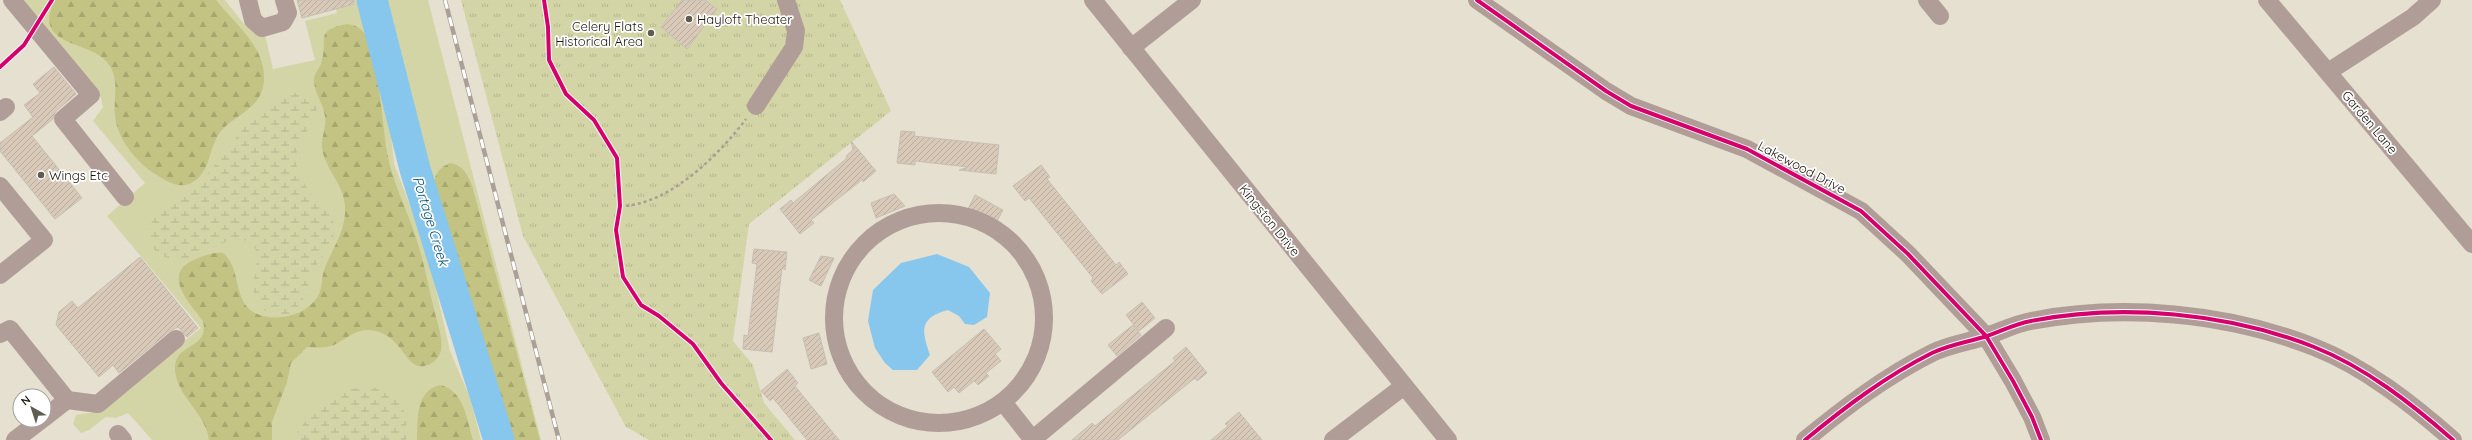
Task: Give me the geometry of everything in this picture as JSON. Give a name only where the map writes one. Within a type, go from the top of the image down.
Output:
[{"type":"street","points":[[12,0],[91,95],[63,119],[125,197]]},
{"type":"street","points":[[248,0],[253,20],[262,28],[283,22],[288,13],[284,0]]},
{"type":"street","points":[[756,106],[794,47],[796,30],[786,0]]},
{"type":"street","name":"Kingston Drive","points":[[1093,0],[1448,440]]},
{"type":"street","points":[[1131,48],[1192,0]]},
{"type":"street","name":"Lakewood Drive","points":[[1477,0],[1606,91],[1631,106],[1747,149],[1862,211],[1884,229],[1986,336],[2013,381],[2032,417],[2041,440]]},
{"type":"street","points":[[1927,0],[1940,16]]},
{"type":"street","name":"Garden Lane","points":[[2267,0],[2472,244]]},
{"type":"street","points":[[2328,72],[2413,17],[2432,0]]},
{"type":"street","points":[[0,186],[44,240],[0,275]]},
{"type":"street","points":[[931,212],[966,216],[998,230],[1024,254],[1040,285],[1045,320],[1039,354],[1022,384],[1003,402],[996,408],[964,422],[929,424],[895,416],[866,396],[845,369],[834,336],[834,300],[846,267],[867,240],[897,221],[931,212]]},
{"type":"street","points":[[1805,440],[1852,403],[1902,370],[1934,352],[2030,321],[2092,313],[2172,314],[2256,328],[2314,347],[2349,365],[2396,394],[2453,440]]},
{"type":"street","points":[[1003,402],[1033,440],[1166,328]]},
{"type":"street","points":[[0,334],[10,329],[67,400],[98,404],[176,339]]},
{"type":"street","points":[[1333,440],[1404,386]]},
{"type":"street","points":[[52,412],[67,400]]},
{"type":"street","points":[[15,440],[31,428]]},
{"type":"path","points":[[620,206],[633,206],[661,196],[702,167],[735,134],[756,106]]},
{"type":"path","points":[[619,214],[620,199]]},
{"type":"green space","points":[[24,0],[225,0],[243,23],[265,35],[273,69],[315,60],[305,21],[337,13],[334,0],[356,0],[369,23],[378,54],[389,115],[394,164],[427,250],[450,351],[470,398],[481,440],[152,440],[128,413],[116,418],[106,417],[89,430],[81,433],[73,424],[76,415],[95,412],[201,328],[107,216],[145,183],[93,121],[103,107],[99,91],[29,9]]},
{"type":"green space","points":[[55,0],[216,0],[240,27],[255,47],[260,57],[264,81],[262,90],[259,98],[254,104],[222,130],[214,143],[203,173],[198,178],[186,185],[171,183],[152,172],[133,155],[123,140],[116,124],[115,80],[111,67],[98,55],[65,40],[56,34],[50,26],[50,15]]},
{"type":"green space","points":[[383,0],[428,0],[541,440],[507,440],[421,162]]},
{"type":"green space","points":[[461,0],[840,0],[891,111],[749,224],[733,341],[753,365],[764,403],[795,440],[649,440],[626,427],[523,236]]},
{"type":"green space","points":[[347,24],[354,25],[362,30],[366,36],[371,51],[380,94],[389,163],[421,255],[439,330],[441,351],[437,359],[432,363],[424,366],[417,366],[407,357],[396,343],[388,337],[379,332],[367,330],[354,333],[331,346],[321,348],[307,347],[291,363],[287,382],[272,422],[272,440],[209,440],[203,421],[180,388],[175,369],[176,360],[180,354],[197,342],[204,330],[203,321],[185,297],[181,288],[179,280],[180,272],[185,265],[196,259],[209,254],[223,253],[229,259],[233,267],[243,301],[248,308],[255,313],[272,317],[290,316],[307,308],[314,302],[319,294],[324,269],[342,231],[345,208],[342,193],[323,153],[322,144],[325,117],[316,91],[314,79],[321,63],[324,36],[326,32],[330,29]]},
{"type":"green space","points":[[301,92],[312,98],[316,106],[315,115],[296,156],[297,166],[308,189],[332,216],[335,227],[332,241],[314,270],[302,301],[297,308],[284,315],[274,314],[262,308],[255,299],[254,277],[257,255],[254,246],[247,241],[230,241],[222,243],[189,258],[173,259],[162,256],[156,251],[148,237],[149,227],[155,217],[175,199],[204,177],[257,114],[269,104],[284,96]]},
{"type":"green space","points":[[450,163],[461,168],[472,185],[540,440],[511,440],[434,185],[435,177],[438,171]]},
{"type":"green space","points":[[440,385],[448,388],[459,399],[466,415],[473,440],[417,440],[418,415],[422,400],[426,393],[432,388]]},
{"type":"green space","points":[[362,387],[385,390],[399,400],[405,417],[406,440],[293,440],[306,421],[322,405],[341,393]]},
{"type":"water","points":[[937,254],[969,267],[990,293],[987,317],[974,325],[965,324],[959,316],[948,310],[938,313],[927,321],[925,326],[925,339],[930,355],[917,370],[893,370],[885,363],[875,348],[868,321],[873,290],[901,263]]},
{"type":"building","points":[[297,0],[354,0],[354,4],[302,18]]},
{"type":"building","name":"Hayloft Theater","points":[[682,0],[705,0],[717,9],[687,49],[661,27]]},
{"type":"building","name":"Wings Etc","points":[[54,67],[76,94],[56,111],[53,119],[32,136],[82,198],[55,219],[0,151],[0,143],[33,117],[24,105],[40,93],[33,84]]},
{"type":"building","points":[[901,131],[915,132],[914,136],[999,145],[996,174],[959,170],[968,167],[915,161],[915,165],[897,163]]},
{"type":"building","points":[[851,141],[876,171],[863,182],[863,179],[811,220],[814,223],[800,234],[780,209],[791,200],[793,203],[847,158],[846,156],[853,150]]},
{"type":"building","points":[[1041,165],[1050,177],[1047,179],[1116,265],[1119,262],[1128,274],[1102,294],[1091,281],[1093,278],[1029,198],[1025,201],[1013,186]]},
{"type":"building","points":[[894,194],[905,206],[876,218],[871,203]]},
{"type":"building","points":[[975,195],[1003,210],[996,223],[968,209]]},
{"type":"building","points":[[754,249],[787,252],[785,270],[782,268],[772,352],[743,349],[744,335],[748,336],[757,264],[752,263]]},
{"type":"building","points":[[821,256],[834,258],[821,286],[809,280]]},
{"type":"building","points":[[140,257],[198,328],[187,337],[178,327],[170,331],[119,373],[113,365],[99,377],[56,325],[59,312],[72,301],[78,308]]},
{"type":"building","points":[[1142,302],[1155,318],[1139,331],[1126,315]]},
{"type":"building","points":[[1133,325],[1141,335],[1117,356],[1108,345]]},
{"type":"building","points":[[984,329],[1001,349],[995,354],[1001,361],[986,373],[989,376],[978,385],[974,381],[959,393],[954,387],[948,392],[932,372]]},
{"type":"building","points":[[819,333],[827,364],[811,369],[803,338]]},
{"type":"building","points":[[1186,347],[1207,373],[1197,381],[1195,378],[1118,440],[1072,440],[1092,423],[1095,426],[1175,361],[1173,358]]},
{"type":"building","points":[[787,369],[798,383],[795,386],[839,440],[807,440],[773,398],[770,401],[761,391]]},
{"type":"building","points":[[1239,412],[1262,440],[1211,440],[1228,426],[1225,424]]},
{"type":"waterway","name":"Portage Creek","points":[[372,0],[415,169],[499,440]]},
{"type":"railway","points":[[445,0],[559,440]]},
{"type":"cycle path","points":[[0,67],[24,45],[52,0]]},
{"type":"cycle path","points":[[544,0],[548,27],[549,60],[566,94],[594,120],[617,158],[620,206],[616,230],[623,277],[641,305],[659,316],[693,344],[721,383],[771,440]]},
{"type":"cycle path","points":[[1477,0],[1606,91],[1631,106],[1747,149],[1861,211],[1908,254],[1986,336],[2013,381],[2032,417],[2041,440]]},
{"type":"cycle path","points":[[1805,440],[1882,382],[1938,350],[1984,337],[2031,321],[2066,316],[2138,312],[2174,314],[2211,319],[2281,335],[2314,347],[2333,355],[2370,376],[2421,413],[2453,440]]},
{"type":"place","name":"Hayloft Theater","points":[[689,19]]},
{"type":"place","name":"Celery Flats Historical Area","points":[[651,33]]},
{"type":"place","name":"Wings Etc","points":[[41,175]]}]
